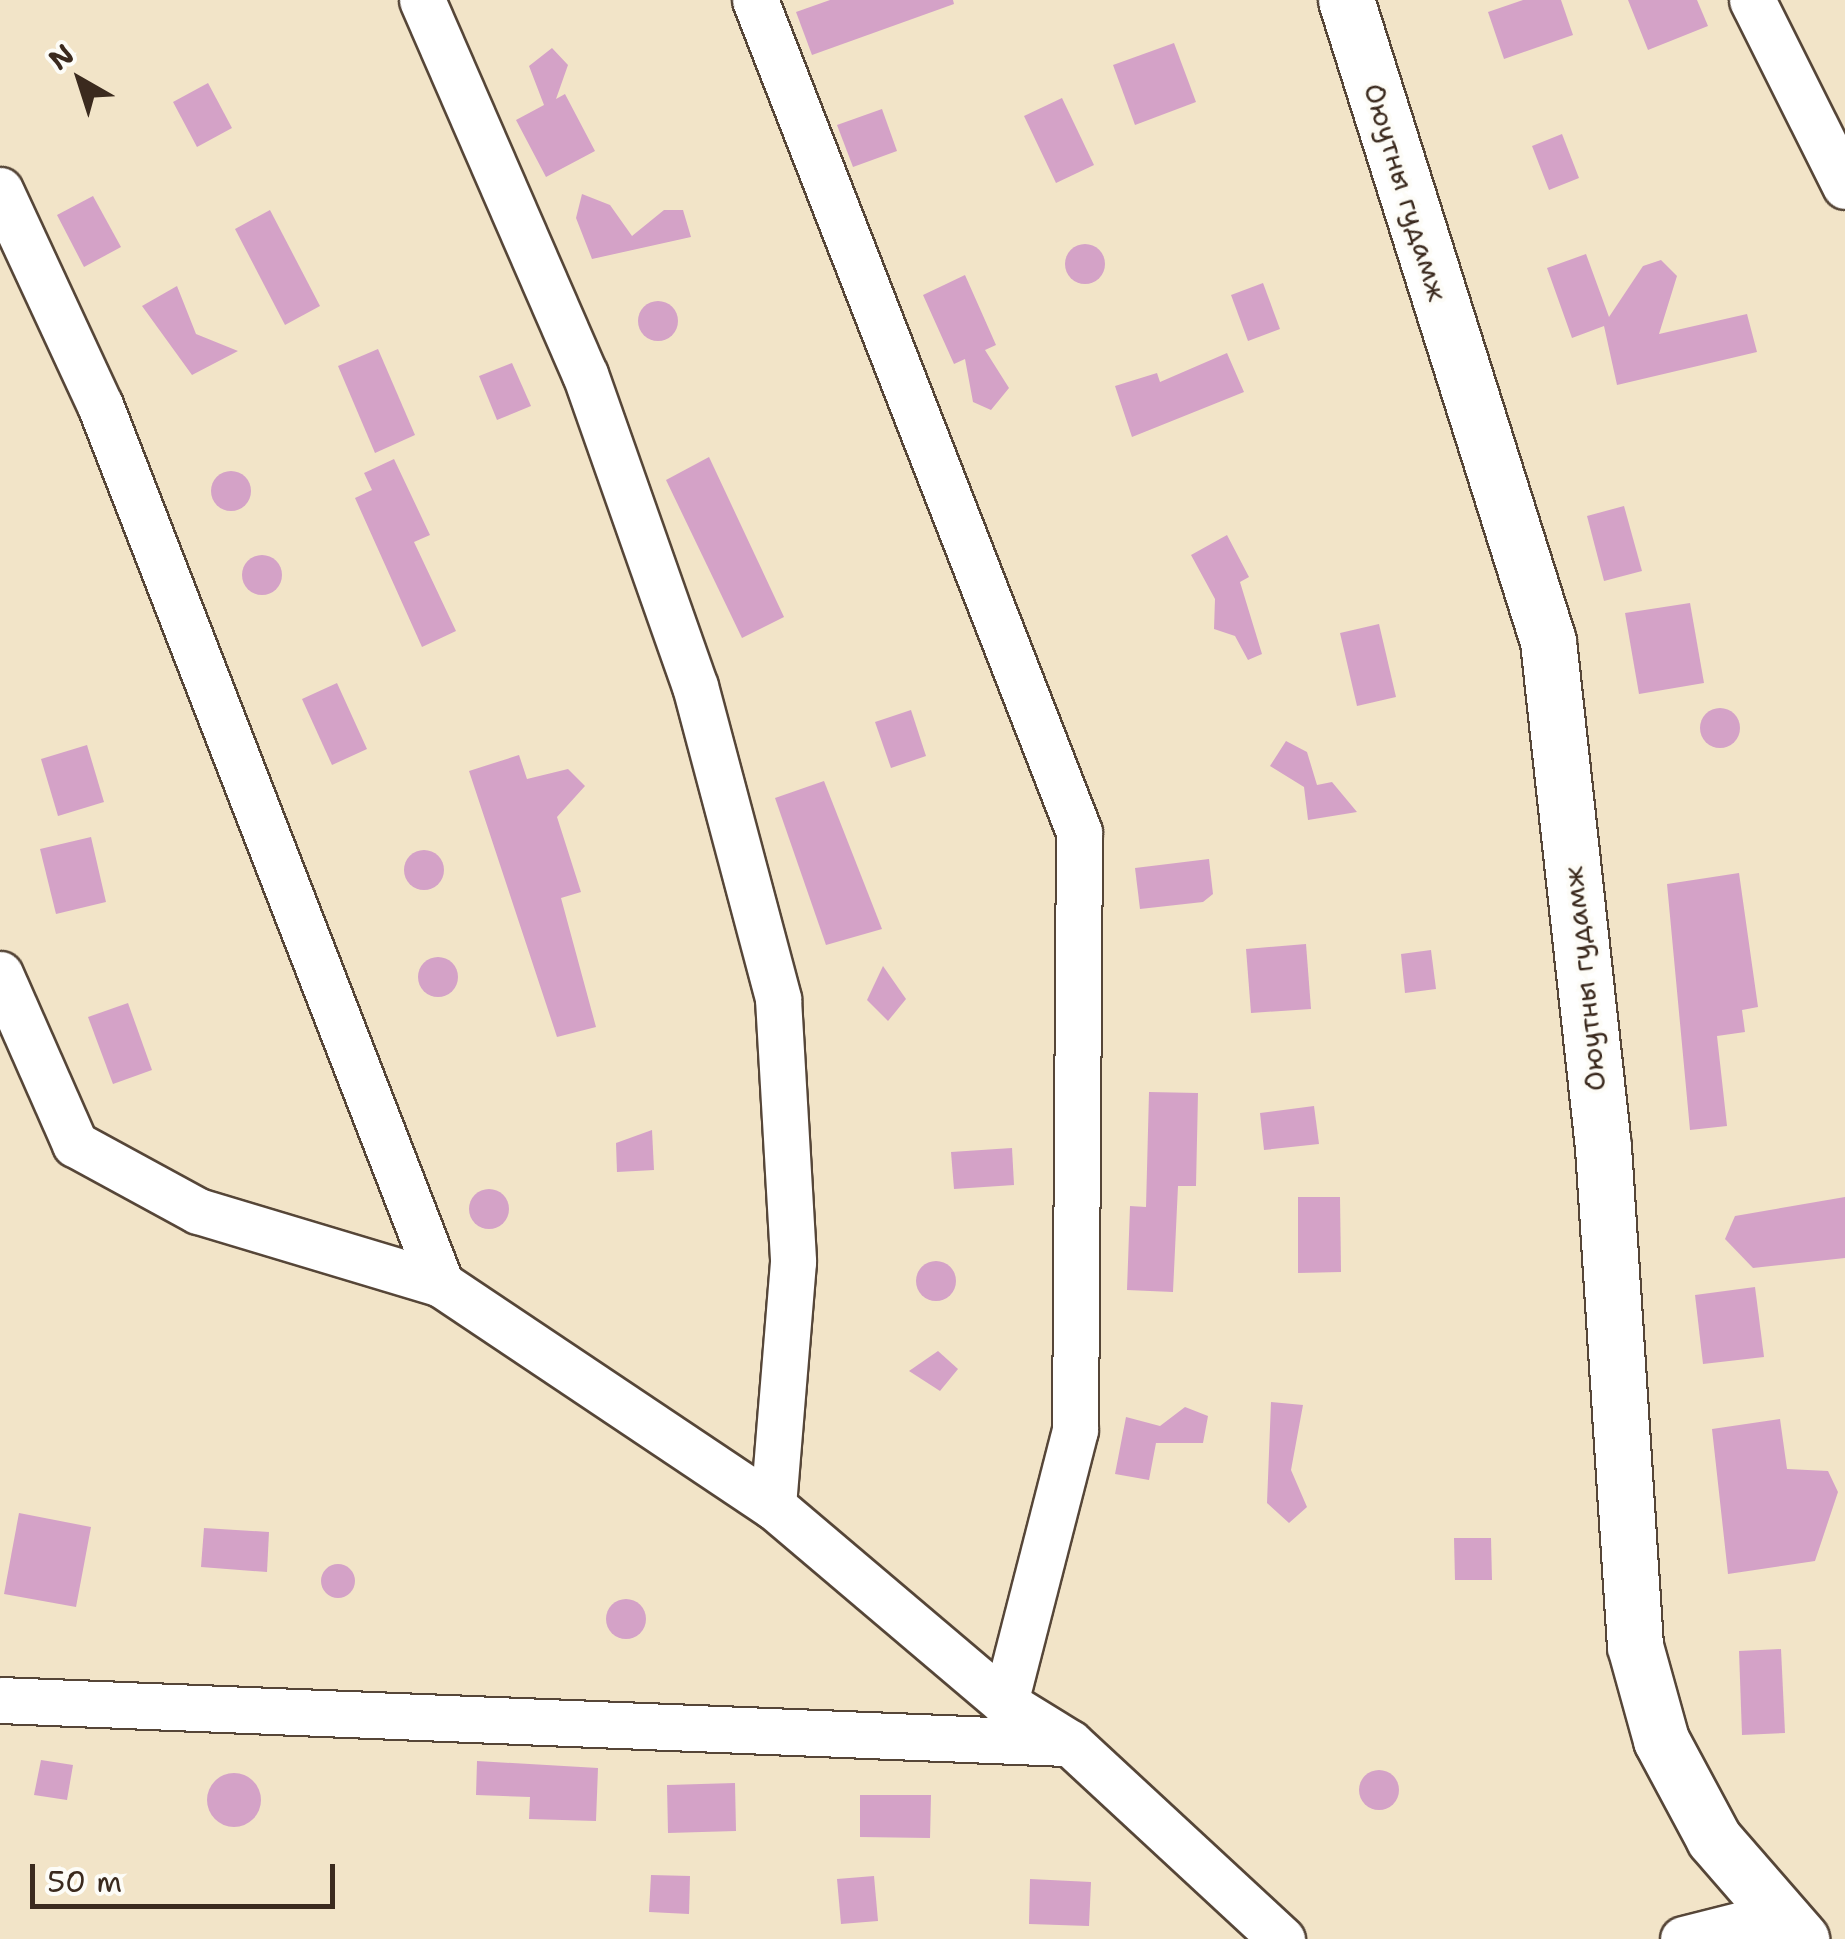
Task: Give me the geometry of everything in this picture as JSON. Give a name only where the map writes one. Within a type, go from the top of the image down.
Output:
[{"type":"street","points":[[422,0],[592,392],[695,686],[778,999],[793,1262],[773,1506]]},
{"type":"street","points":[[756,0],[1079,832],[1075,1430],[1004,1703]]},
{"type":"street","name":"Оюутны гудамж","points":[[1346,0],[1548,641],[1603,1148],[1636,1646],[1660,1740],[1714,1839],[1790,1927]]},
{"type":"street","points":[[1752,0],[1845,186]]},
{"type":"street","points":[[0,190],[100,405],[442,1284]]},
{"type":"street","points":[[0,974],[75,1144],[198,1211],[442,1284],[773,1506],[1004,1703],[1070,1743],[1282,1939]]},
{"type":"street","points":[[0,1700],[1070,1743]]},
{"type":"street","points":[[1683,1939],[1790,1927]]},
{"type":"building","points":[[830,0],[953,0],[954,4],[812,55],[796,12]]},
{"type":"building","points":[[1523,0],[1561,0],[1573,35],[1504,59],[1488,12]]},
{"type":"building","points":[[1628,0],[1697,0],[1708,26],[1648,50]]},
{"type":"building","points":[[1174,43],[1196,102],[1135,125],[1113,65]]},
{"type":"building","points":[[552,48],[568,65],[556,99],[565,94],[595,151],[546,177],[516,120],[544,105],[529,66]]},
{"type":"building","points":[[208,83],[232,128],[197,147],[173,102]]},
{"type":"building","points":[[1062,98],[1094,165],[1056,183],[1024,116]]},
{"type":"building","points":[[882,109],[897,151],[853,167],[837,125]]},
{"type":"building","points":[[1562,134],[1579,178],[1549,190],[1532,146]]},
{"type":"building","points":[[582,194],[610,205],[632,236],[664,210],[683,210],[691,237],[592,259],[576,218]]},
{"type":"building","points":[[93,196],[121,247],[84,267],[57,215]]},
{"type":"building","points":[[270,210],[320,306],[285,325],[235,229]]},
{"type":"building","points":[[1085,244],[1099,250],[1105,264],[1099,278],[1085,284],[1071,278],[1065,264],[1071,250]]},
{"type":"building","points":[[1586,254],[1609,317],[1643,266],[1661,260],[1677,276],[1659,334],[1747,314],[1757,352],[1617,385],[1604,326],[1572,338],[1547,268]]},
{"type":"building","points":[[965,275],[996,345],[985,350],[1009,388],[991,410],[973,402],[965,359],[954,364],[923,295]]},
{"type":"building","points":[[1263,283],[1280,329],[1248,341],[1231,295]]},
{"type":"building","points":[[177,286],[196,334],[238,351],[192,375],[142,306]]},
{"type":"building","points":[[658,301],[672,307],[678,321],[672,335],[658,341],[644,335],[638,321],[644,307]]},
{"type":"building","points":[[378,349],[415,435],[375,453],[338,366]]},
{"type":"building","points":[[1227,353],[1244,392],[1132,437],[1115,386],[1157,373],[1160,382]]},
{"type":"building","points":[[512,363],[531,406],[497,420],[479,376]]},
{"type":"building","points":[[709,457],[784,617],[742,638],[666,480]]},
{"type":"building","points":[[394,459],[430,535],[414,542],[456,631],[422,647],[355,498],[372,490],[364,473]]},
{"type":"building","points":[[231,471],[245,477],[251,491],[245,505],[231,511],[217,505],[211,491],[217,477]]},
{"type":"building","points":[[1624,506],[1642,571],[1604,581],[1587,516]]},
{"type":"building","points":[[1227,535],[1249,577],[1240,582],[1262,654],[1248,660],[1235,636],[1214,629],[1215,599],[1191,555]]},
{"type":"building","points":[[262,555],[276,561],[282,575],[276,589],[262,595],[248,589],[242,575],[248,561]]},
{"type":"building","points":[[1690,603],[1704,683],[1639,694],[1625,613]]},
{"type":"building","points":[[1379,624],[1396,697],[1357,706],[1340,633]]},
{"type":"building","points":[[337,683],[367,749],[332,765],[302,699]]},
{"type":"building","points":[[1720,708],[1734,714],[1740,728],[1734,742],[1720,748],[1706,742],[1700,728],[1706,714]]},
{"type":"building","points":[[911,710],[926,756],[891,768],[875,722]]},
{"type":"building","points":[[1286,741],[1307,752],[1317,785],[1332,782],[1357,812],[1308,820],[1304,787],[1270,766]]},
{"type":"building","points":[[87,745],[104,802],[58,816],[41,759]]},
{"type":"building","points":[[519,755],[527,779],[568,769],[585,786],[557,817],[581,892],[561,898],[596,1027],[557,1037],[469,771]]},
{"type":"building","points":[[824,781],[882,929],[826,945],[775,798]]},
{"type":"building","points":[[91,837],[106,902],[56,914],[40,849]]},
{"type":"building","points":[[424,850],[438,856],[444,870],[438,884],[424,890],[410,884],[404,870],[410,856]]},
{"type":"building","points":[[1209,859],[1213,894],[1203,902],[1140,909],[1135,868]]},
{"type":"building","points":[[1739,873],[1758,1007],[1742,1010],[1745,1032],[1717,1036],[1727,1126],[1690,1130],[1667,884]]},
{"type":"building","points":[[1306,944],[1311,1009],[1251,1013],[1246,949]]},
{"type":"building","points":[[1431,950],[1436,989],[1405,993],[1401,954]]},
{"type":"building","points":[[438,957],[452,963],[458,977],[452,991],[438,997],[424,991],[418,977],[424,963]]},
{"type":"building","points":[[883,966],[906,999],[888,1021],[867,1000]]},
{"type":"building","points":[[128,1003],[152,1070],[113,1084],[88,1017]]},
{"type":"building","points":[[1149,1092],[1198,1093],[1196,1186],[1178,1186],[1173,1292],[1127,1290],[1130,1206],[1146,1207]]},
{"type":"building","points":[[1314,1106],[1319,1144],[1264,1150],[1260,1113]]},
{"type":"building","points":[[652,1130],[654,1170],[617,1172],[616,1143]]},
{"type":"building","points":[[1012,1148],[1014,1185],[954,1189],[951,1152]]},
{"type":"building","points":[[489,1189],[503,1195],[509,1209],[503,1223],[489,1229],[475,1223],[469,1209],[475,1195]]},
{"type":"building","points":[[1298,1197],[1340,1197],[1341,1272],[1298,1273]]},
{"type":"building","points":[[1845,1197],[1845,1258],[1753,1268],[1725,1239],[1735,1216]]},
{"type":"building","points":[[936,1261],[950,1267],[956,1281],[950,1295],[936,1301],[922,1295],[916,1281],[922,1267]]},
{"type":"building","points":[[1755,1287],[1764,1357],[1703,1364],[1695,1295]]},
{"type":"building","points":[[938,1351],[958,1369],[940,1391],[909,1371]]},
{"type":"building","points":[[1271,1402],[1303,1405],[1291,1470],[1307,1507],[1289,1523],[1267,1503]]},
{"type":"building","points":[[1185,1407],[1208,1416],[1203,1443],[1156,1443],[1149,1480],[1115,1474],[1126,1417],[1160,1426]]},
{"type":"building","points":[[1780,1419],[1787,1469],[1828,1471],[1838,1492],[1815,1561],[1728,1574],[1712,1429]]},
{"type":"building","points":[[19,1513],[91,1527],[76,1607],[4,1594]]},
{"type":"building","points":[[204,1528],[269,1532],[267,1572],[201,1567]]},
{"type":"building","points":[[1454,1538],[1491,1538],[1492,1580],[1455,1580]]},
{"type":"building","points":[[338,1564],[350,1569],[355,1581],[350,1593],[338,1598],[326,1593],[321,1581],[326,1569]]},
{"type":"building","points":[[626,1599],[640,1605],[646,1619],[640,1633],[626,1639],[612,1633],[606,1619],[612,1605]]},
{"type":"building","points":[[1781,1649],[1785,1733],[1742,1735],[1739,1651]]},
{"type":"building","points":[[41,1760],[73,1765],[67,1800],[34,1795]]},
{"type":"building","points":[[477,1761],[598,1768],[596,1821],[529,1819],[530,1797],[476,1795]]},
{"type":"building","points":[[1379,1770],[1393,1776],[1399,1790],[1393,1804],[1379,1810],[1365,1804],[1359,1790],[1365,1776]]},
{"type":"building","points":[[234,1773],[253,1781],[261,1800],[253,1819],[234,1827],[215,1819],[207,1800],[215,1781]]},
{"type":"building","points":[[735,1783],[736,1831],[668,1833],[667,1785]]},
{"type":"building","points":[[860,1795],[931,1795],[930,1838],[860,1837]]},
{"type":"building","points":[[651,1875],[690,1876],[689,1914],[649,1912]]},
{"type":"building","points":[[874,1876],[878,1921],[841,1924],[837,1879]]},
{"type":"building","points":[[1030,1879],[1091,1882],[1089,1926],[1029,1924]]}]
